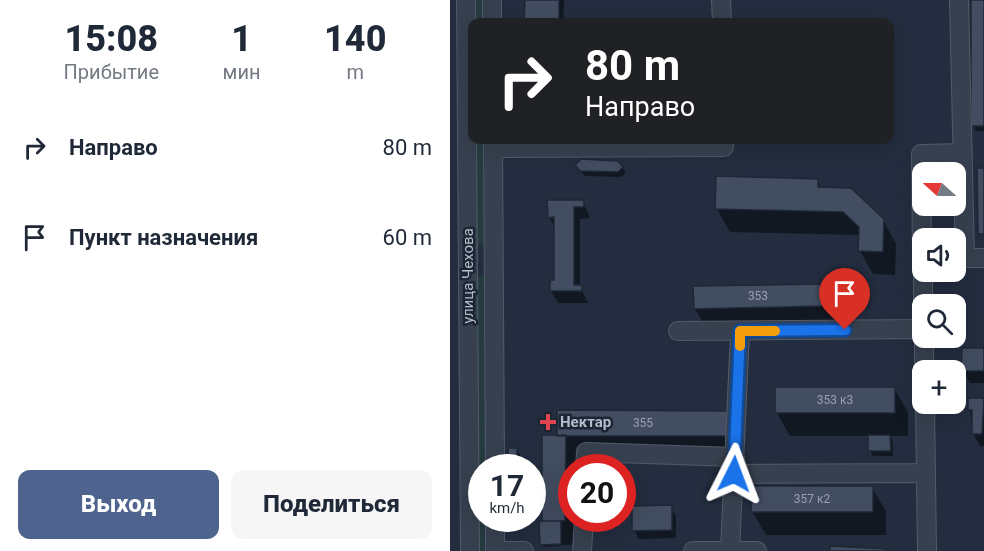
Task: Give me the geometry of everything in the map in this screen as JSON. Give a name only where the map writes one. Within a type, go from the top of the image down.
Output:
[{"type":"street","name":"улица Чехова","points":[[466,0],[468,261],[459,316],[470,551]]},
{"type":"street","points":[[492,0],[492,18]]},
{"type":"street","points":[[722,0],[722,18]]},
{"type":"street","points":[[959,0],[965,258],[984,258]]},
{"type":"street","name":"улица Чехова","points":[[493,144],[495,454]]},
{"type":"street","points":[[493,144],[724,147],[724,144]]},
{"type":"street","points":[[922,228],[921,154],[963,153]]},
{"type":"street","points":[[468,261],[493,262]]},
{"type":"street","points":[[678,331],[912,329]]},
{"type":"street","points":[[730,551],[740,331]]},
{"type":"street","points":[[925,414],[927,551]]},
{"type":"street","points":[[586,454],[586,452],[609,454]]},
{"type":"street","points":[[636,456],[735,465],[926,472]]},
{"type":"street","points":[[495,532],[495,551],[524,551]]},
{"type":"street","points":[[582,551],[583,532]]},
{"type":"street","points":[[693,551],[757,551]]},
{"type":"green space","points":[[471,0],[485,0],[486,18],[471,18]]},
{"type":"green space","points":[[472,144],[487,144],[488,244],[473,244]]},
{"type":"green space","points":[[473,276],[488,276],[489,454],[474,454]]},
{"type":"green space","points":[[475,532],[489,532],[489,551],[475,551]]},
{"type":"building","points":[[525,0],[559,0],[559,18],[524,18]]},
{"type":"building","points":[[971,0],[984,0],[984,126],[971,126]]},
{"type":"building","points":[[581,159],[618,161],[623,167],[618,172],[580,171],[575,165]]},
{"type":"building","points":[[977,168],[984,168],[984,234],[978,234]]},
{"type":"building","points":[[716,176],[818,179],[818,187],[851,188],[884,219],[883,252],[858,251],[859,227],[843,212],[715,209]]},
{"type":"building","points":[[547,200],[584,200],[584,207],[574,207],[574,285],[582,285],[582,291],[550,291],[550,280],[554,280],[554,217],[548,218]]},
{"type":"building","points":[[822,284],[823,306],[694,309],[693,286]]},
{"type":"building","points":[[962,348],[984,348],[984,371],[966,371],[966,360],[961,360]]},
{"type":"building","points":[[775,387],[895,387],[895,413],[775,413]]},
{"type":"building","points":[[968,398],[984,398],[982,434],[972,434],[972,410],[968,410]]},
{"type":"building","points":[[557,410],[730,411],[730,436],[557,436]]},
{"type":"building","points":[[542,435],[566,435],[566,454],[558,454],[558,521],[546,521],[546,454],[542,454]]},
{"type":"building","points":[[868,435],[890,435],[891,451],[868,451]]},
{"type":"building","points":[[508,448],[517,448],[517,454],[508,454]]},
{"type":"building","points":[[751,486],[873,486],[873,512],[751,512]]},
{"type":"building","points":[[672,505],[672,530],[636,531],[636,506]]},
{"type":"building","points":[[546,521],[558,521],[561,544],[540,545],[539,532],[546,532]]},
{"type":"building","points":[[830,546],[888,549],[888,551],[830,551]]},
{"type":"slow traffic","points":[[740,346],[740,331],[775,331]]},
{"type":"place","name":"Нектар","points":[[548,422]]},
{"type":"route","points":[[734,474],[740,331],[845,330]]}]
